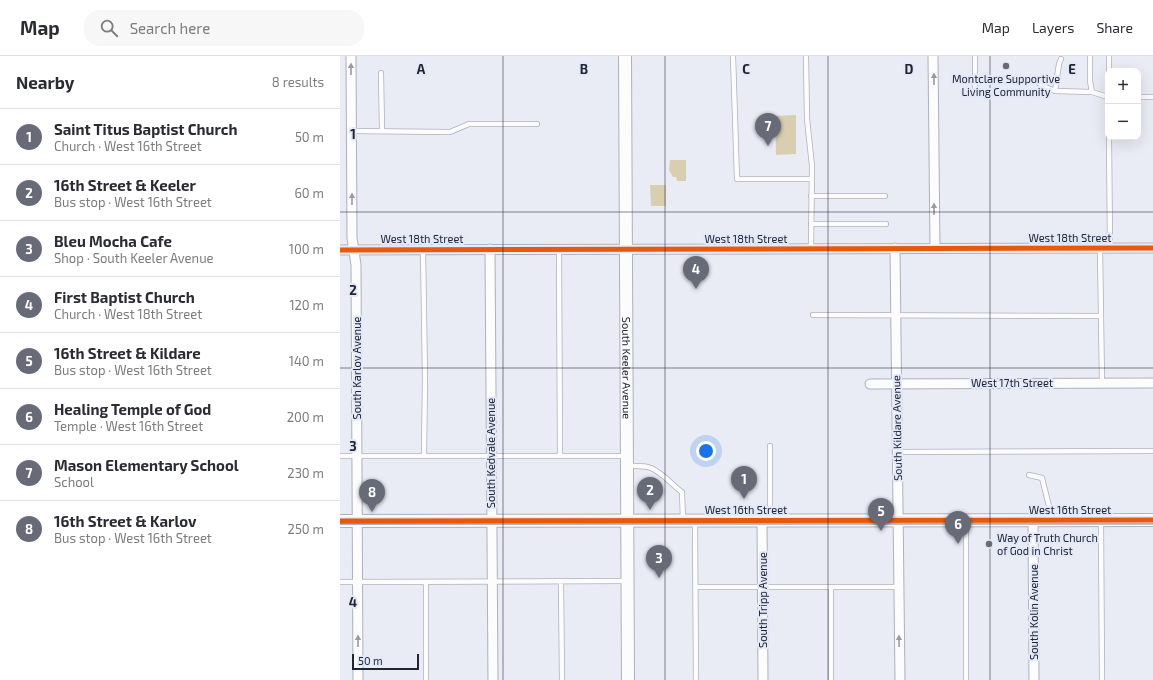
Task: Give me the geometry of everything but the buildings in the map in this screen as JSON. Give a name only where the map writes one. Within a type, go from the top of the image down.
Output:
[{"type":"street","name":"South Karlov Avenue","points":[[351,56],[352,238],[356,264],[358,680]]},
{"type":"street","name":"South Keeler Avenue","points":[[625,56],[628,680]]},
{"type":"street","points":[[934,56],[934,248]]},
{"type":"street","name":"South Kildare Avenue","points":[[895,248],[900,680]]},
{"type":"street","name":"West 18th Street","points":[[340,250],[1153,248]]},
{"type":"street","name":"South Kedvale Avenue","points":[[490,249],[493,680]]},
{"type":"street","name":"West 17th Street","points":[[870,384],[1153,383]]},
{"type":"street","name":"South Tripp Avenue","points":[[763,680],[763,587],[766,520]]},
{"type":"street","name":"South Kolin Avenue","points":[[1033,520],[1034,680]]},
{"type":"street","name":"West 16th Street","points":[[340,521],[1153,520]]},
{"type":"lane","points":[[733,56],[737,179],[811,179]]},
{"type":"lane","points":[[806,56],[807,118],[812,166],[811,249]]},
{"type":"lane","points":[[975,56],[975,92]]},
{"type":"lane","points":[[1090,56],[1090,81],[1092,92]]},
{"type":"lane","points":[[1109,56],[1109,68]]},
{"type":"lane","points":[[1055,91],[1058,64],[1061,59]]},
{"type":"lane","points":[[381,73],[382,131]]},
{"type":"lane","points":[[1013,80],[1034,80],[1055,91],[1092,92],[1105,96]]},
{"type":"lane","points":[[1141,97],[1153,97]]},
{"type":"lane","points":[[352,131],[450,132],[469,124],[537,124]]},
{"type":"lane","points":[[1109,140],[1110,248]]},
{"type":"lane","points":[[811,196],[885,196]]},
{"type":"lane","points":[[811,224],[886,224]]},
{"type":"lane","points":[[1100,248],[1102,383]]},
{"type":"lane","points":[[559,249],[560,456]]},
{"type":"lane","points":[[423,250],[425,370],[424,456]]},
{"type":"lane","points":[[813,315],[1101,316]]},
{"type":"lane","points":[[766,520],[770,446]]},
{"type":"lane","points":[[897,452],[1153,451]]},
{"type":"lane","points":[[340,456],[560,456],[627,461],[650,468],[682,492],[689,521],[696,587],[696,680]]},
{"type":"lane","points":[[1029,475],[1042,478],[1050,506],[1049,520]]},
{"type":"lane","points":[[966,520],[966,680]]},
{"type":"lane","points":[[1101,520],[1102,680]]},
{"type":"lane","points":[[340,582],[628,581]]},
{"type":"lane","points":[[426,582],[426,680]]},
{"type":"lane","points":[[562,582],[562,680]]},
{"type":"lane","points":[[696,587],[899,587]]},
{"type":"lane","points":[[831,587],[831,680]]},
{"type":"shaded area","points":[[796,115],[796,154],[776,155],[775,116]]},
{"type":"shaded area","points":[[670,160],[686,160],[686,181],[677,181],[676,177],[673,177],[669,170]]},
{"type":"shaded area","points":[[650,185],[666,185],[666,206],[651,206]]},
{"type":"cycle path","points":[[340,250],[1153,248]]},
{"type":"cycle path","points":[[340,521],[1153,520]]},
{"type":"place","name":"Montclare Supportive Living Community","points":[[1006,66]]},
{"type":"place","name":"Mason Elementary School","points":[[768,146]]},
{"type":"place","name":"First Baptist Church","points":[[696,289]]},
{"type":"place","name":"Saint Titus Baptist Church","points":[[744,499]]},
{"type":"place","name":"16th Street & Keeler","points":[[650,510]]},
{"type":"place","name":"16th Street & Karlov","points":[[372,512]]},
{"type":"place","name":"16th Street & Kildare","points":[[881,531]]},
{"type":"place","name":"Healing Temple of God","points":[[958,544]]},
{"type":"place","name":"Way of Truth Church of God in Christ","points":[[989,544]]},
{"type":"place","name":"Bleu Mocha Cafe","points":[[659,578]]}]
